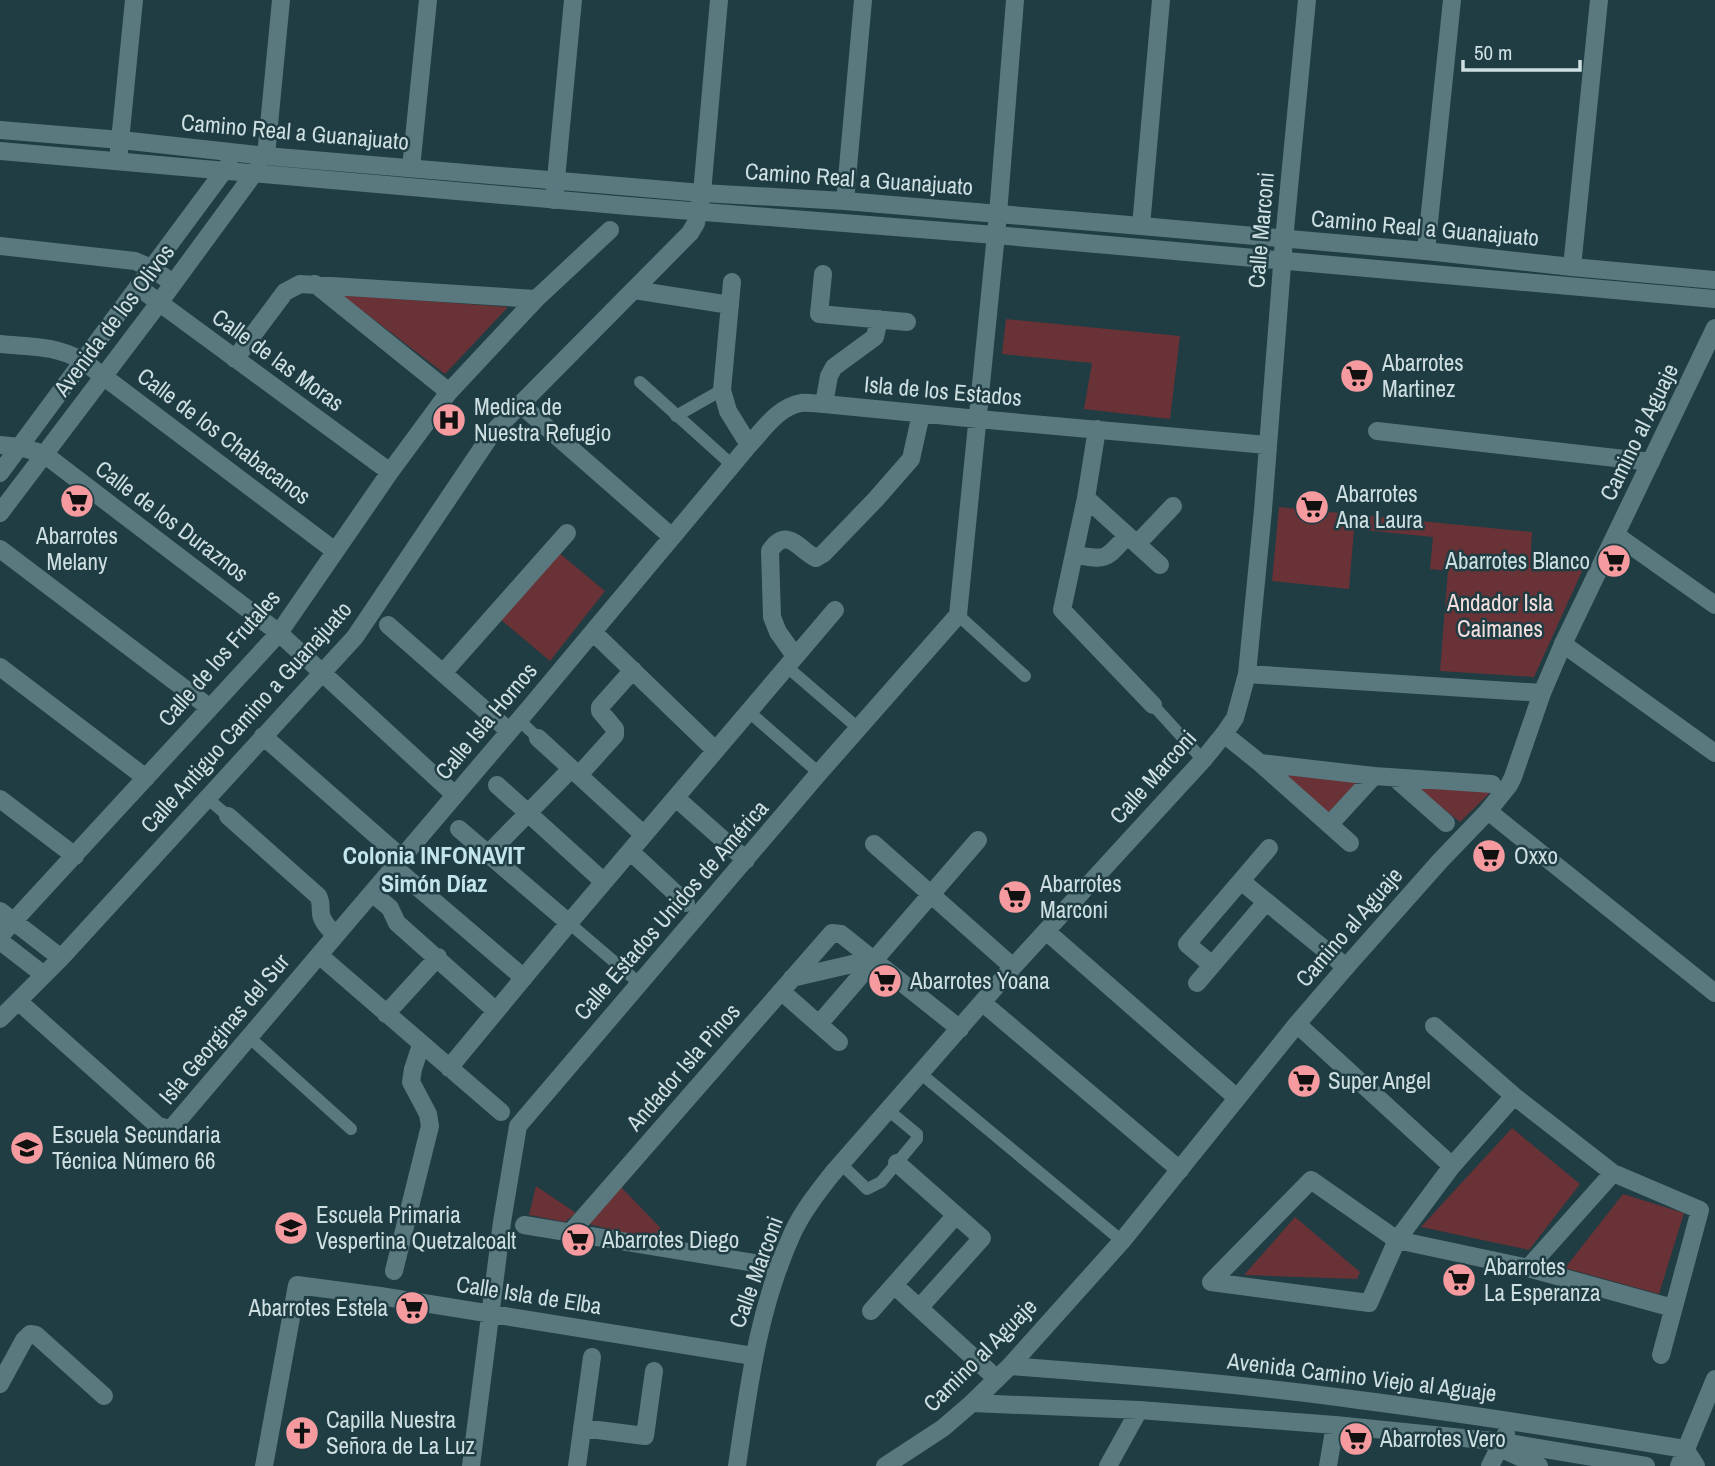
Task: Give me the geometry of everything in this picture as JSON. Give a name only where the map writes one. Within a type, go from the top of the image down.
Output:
[{"type":"street","points":[[118,161],[134,0]]},
{"type":"street","points":[[266,156],[281,0]]},
{"type":"street","points":[[411,168],[428,0]]},
{"type":"street","points":[[554,200],[573,0]]},
{"type":"street","name":"Calle Antiguo Camino a Guanajuato","points":[[0,1018],[61,958],[355,637],[493,432],[690,233],[696,223],[702,193],[719,0]]},
{"type":"street","points":[[845,201],[863,0]]},
{"type":"street","points":[[1016,0],[998,214],[958,615],[1024,676]]},
{"type":"street","points":[[1141,226],[1161,0]]},
{"type":"street","name":"Calle Marconi","points":[[737,1466],[753,1356],[765,1312],[794,1231],[813,1198],[1013,967],[1203,760],[1234,718],[1247,674],[1307,0]]},
{"type":"street","points":[[1426,251],[1452,0]]},
{"type":"street","points":[[1572,267],[1599,0]]},
{"type":"street","name":"Camino Real a Guanajuato","points":[[0,130],[556,181],[845,201],[1141,226],[1715,280]]},
{"type":"street","name":"Camino Real a Guanajuato","points":[[0,150],[224,172],[995,235],[1715,299]]},
{"type":"street","name":"Avenida de los Olivos","points":[[0,473],[238,152]]},
{"type":"street","name":"Avenida de los Olivos","points":[[0,513],[266,156]]},
{"type":"street","name":"Calle de los Frutales","points":[[0,939],[7,916],[75,856],[279,633],[449,392],[536,299],[610,230]]},
{"type":"street","points":[[0,246],[135,261],[173,283]]},
{"type":"street","points":[[822,274],[819,314],[907,322]]},
{"type":"street","points":[[732,282],[722,390],[728,411],[749,446]]},
{"type":"street","points":[[235,359],[285,292],[300,284],[536,299]]},
{"type":"street","points":[[315,284],[449,392]]},
{"type":"street","name":"Calle de las Moras","points":[[138,287],[390,472]]},
{"type":"street","points":[[634,290],[730,305]]},
{"type":"street","points":[[824,404],[829,376],[834,367],[875,337],[879,319]]},
{"type":"street","name":"Camino al Aguaje","points":[[885,1466],[943,1428],[1004,1372],[1122,1241],[1346,967],[1509,785],[1542,693],[1563,645],[1715,328]]},
{"type":"street","name":"Calle de los Chabacanos","points":[[0,344],[50,348],[68,352],[83,360],[335,551]]},
{"type":"street","points":[[640,382],[732,466]]},
{"type":"street","points":[[676,415],[722,390]]},
{"type":"street","name":"Isla de los Estados","points":[[672,537],[771,420],[786,408],[803,403],[1267,445]]},
{"type":"street","points":[[520,404],[672,537]]},
{"type":"street","points":[[858,728],[790,661],[772,617],[770,551],[775,544],[786,539],[816,558],[823,554],[911,459],[921,414]]},
{"type":"street","points":[[1097,429],[1075,555],[1062,610],[1203,760]]},
{"type":"street","points":[[1377,431],[1651,462]]},
{"type":"street","name":"Calle de los Duraznos","points":[[0,445],[44,454],[279,633],[455,795]]},
{"type":"street","points":[[1086,498],[1160,565]]},
{"type":"street","points":[[1075,555],[1101,559],[1108,556],[1173,506]]},
{"type":"street","points":[[443,673],[567,533]]},
{"type":"street","points":[[1616,535],[1715,605]]},
{"type":"street","name":"Calle Isla Hornos","points":[[335,935],[672,537]]},
{"type":"street","points":[[0,549],[210,708]]},
{"type":"street","points":[[449,1068],[835,610]]},
{"type":"street","name":"Calle Estados Unidos de América","points":[[471,1466],[490,1313],[518,1126],[639,983],[692,909],[746,860],[958,615]]},
{"type":"street","points":[[388,625],[443,673],[514,726],[538,738],[644,835]]},
{"type":"street","points":[[593,632],[715,750]]},
{"type":"street","points":[[1563,645],[1715,753]]},
{"type":"street","points":[[0,667],[146,778]]},
{"type":"street","points":[[488,853],[615,735],[615,729],[600,711],[600,707],[632,670]]},
{"type":"street","points":[[1247,674],[1542,693]]},
{"type":"street","points":[[748,711],[819,773]]},
{"type":"street","points":[[1224,734],[1350,843]]},
{"type":"street","points":[[263,736],[398,863],[411,883],[524,978]]},
{"type":"street","points":[[1260,763],[1395,778],[1492,784]]},
{"type":"street","points":[[478,768],[604,882]]},
{"type":"street","points":[[1330,824],[1374,776]]},
{"type":"street","points":[[1395,778],[1446,823]]},
{"type":"street","points":[[207,798],[318,895],[323,920],[335,935]]},
{"type":"street","points":[[676,798],[746,860]]},
{"type":"street","points":[[0,799],[75,856]]},
{"type":"street","points":[[1488,811],[1715,993]]},
{"type":"street","points":[[440,813],[639,983]]},
{"type":"street","points":[[819,1024],[978,840]]},
{"type":"street","points":[[874,844],[1013,967]]},
{"type":"street","points":[[1212,965],[1187,944],[1269,848]]},
{"type":"street","points":[[630,851],[692,909]]},
{"type":"street","points":[[1241,881],[1346,967]]},
{"type":"street","points":[[390,908],[411,883]]},
{"type":"street","points":[[372,893],[390,908],[397,923],[496,1011]]},
{"type":"street","points":[[1197,983],[1266,902]]},
{"type":"street","points":[[7,916],[61,958]]},
{"type":"street","points":[[1046,932],[1237,1098]]},
{"type":"street","name":"Andador Isla Pinos","points":[[570,1233],[832,933],[841,934],[874,959]]},
{"type":"street","name":"Isla Georginas del Sur","points":[[18,1002],[157,1125],[170,1130],[335,935]]},
{"type":"street","points":[[0,939],[44,975]]},
{"type":"street","points":[[319,955],[500,1112]]},
{"type":"street","points":[[386,1014],[438,957]]},
{"type":"street","points":[[839,1042],[819,1024],[786,985],[874,959]]},
{"type":"street","points":[[874,959],[960,1029]]},
{"type":"street","points":[[983,1003],[1180,1170]]},
{"type":"street","points":[[1297,1024],[1452,1166]]},
{"type":"street","points":[[1434,1026],[1514,1096],[1613,1173],[1700,1210],[1661,1355]]},
{"type":"street","points":[[250,1038],[351,1129]]},
{"type":"street","points":[[394,1270],[430,1126],[428,1114],[411,1082],[412,1069],[421,1045]]},
{"type":"street","points":[[920,1073],[1122,1241]]},
{"type":"street","points":[[1514,1096],[1452,1166],[1397,1240],[1369,1303],[1211,1282],[1311,1180],[1397,1240],[1528,1268],[1673,1308]]},
{"type":"street","points":[[841,1164],[867,1189],[881,1182],[918,1139],[917,1134],[888,1110]]},
{"type":"street","points":[[897,1163],[982,1238],[920,1307]]},
{"type":"street","points":[[1528,1268],[1613,1173]]},
{"type":"street","points":[[871,1311],[956,1215]]},
{"type":"street","points":[[524,1225],[779,1267]]},
{"type":"street","name":"Calle Isla de Elba","points":[[264,1466],[297,1285],[753,1356]]},
{"type":"street","points":[[894,1285],[1004,1372]]},
{"type":"street","points":[[0,1384],[24,1339],[30,1334],[36,1335],[104,1396]]},
{"type":"street","points":[[577,1466],[592,1357]]},
{"type":"street","points":[[582,1428],[645,1436],[654,1371]]},
{"type":"street","name":"Avenida Camino Viejo al Aguaje","points":[[1004,1372],[1172,1378],[1357,1399],[1685,1449]]},
{"type":"street","points":[[1679,1466],[1715,1379]]},
{"type":"street","name":"Avenida Camino Viejo al Aguaje","points":[[972,1403],[1139,1410],[1335,1425],[1646,1466]]},
{"type":"street","points":[[1108,1466],[1139,1410]]},
{"type":"street","points":[[1490,1466],[1512,1421]]},
{"type":"street","points":[[1328,1466],[1335,1425]]},
{"type":"street","points":[[1502,1445],[1539,1466]]},
{"type":"street","points":[[1685,1449],[1696,1466]]},
{"type":"green space","points":[[342,295],[508,307],[445,374]]},
{"type":"green space","points":[[1006,319],[1180,336],[1170,419],[1084,409],[1092,363],[1002,354]]},
{"type":"green space","name":"Andador Isla Caimanes","points":[[1279,507],[1532,532],[1530,568],[1583,569],[1534,677],[1440,671],[1448,571],[1430,569],[1433,537],[1354,529],[1349,589],[1272,581]]},
{"type":"green space","points":[[558,552],[605,591],[550,661],[500,619]]},
{"type":"green space","points":[[1276,773],[1359,780],[1326,815]]},
{"type":"green space","points":[[1413,784],[1496,787],[1460,822]]},
{"type":"green space","points":[[1512,1128],[1580,1184],[1529,1250],[1421,1227]]},
{"type":"green space","points":[[619,1185],[679,1247],[585,1223]]},
{"type":"green space","points":[[536,1186],[576,1213],[565,1222],[529,1215]]},
{"type":"green space","points":[[1623,1194],[1684,1213],[1659,1294],[1565,1268]]},
{"type":"green space","points":[[1295,1217],[1360,1272],[1357,1279],[1244,1275]]},
{"type":"place","name":"Abarrotes Martinez","points":[[1357,376]]},
{"type":"place","name":"Medica de Nuestra Refugio","points":[[449,420]]},
{"type":"place","name":"Abarrotes Melany","points":[[77,501]]},
{"type":"place","name":"Abarrotes Ana Laura","points":[[1312,507]]},
{"type":"place","name":"Abarrotes Blanco","points":[[1614,561]]},
{"type":"place","name":"Oxxo","points":[[1489,856]]},
{"type":"place","name":"Abarrotes Marconi","points":[[1015,897]]},
{"type":"place","name":"Abarrotes Yoana","points":[[885,981]]},
{"type":"place","name":"Super Angel","points":[[1304,1081]]},
{"type":"place","name":"Escuela Secundaria Técnica Número 66","points":[[27,1148]]},
{"type":"place","name":"Escuela Primaria Vespertina Quetzalcoalt","points":[[291,1228]]},
{"type":"place","name":"Abarrotes Diego","points":[[578,1240]]},
{"type":"place","name":"Abarrotes La Esperanza","points":[[1459,1280]]},
{"type":"place","name":"Abarrotes Estela","points":[[412,1308]]},
{"type":"place","name":"Capilla Nuestra Señora de La Luz","points":[[302,1433]]},
{"type":"place","name":"Abarrotes Vero","points":[[1356,1439]]},
{"type":"district","name":"Colonia INFONAVIT Simón Díaz","points":[[434,870]]}]
